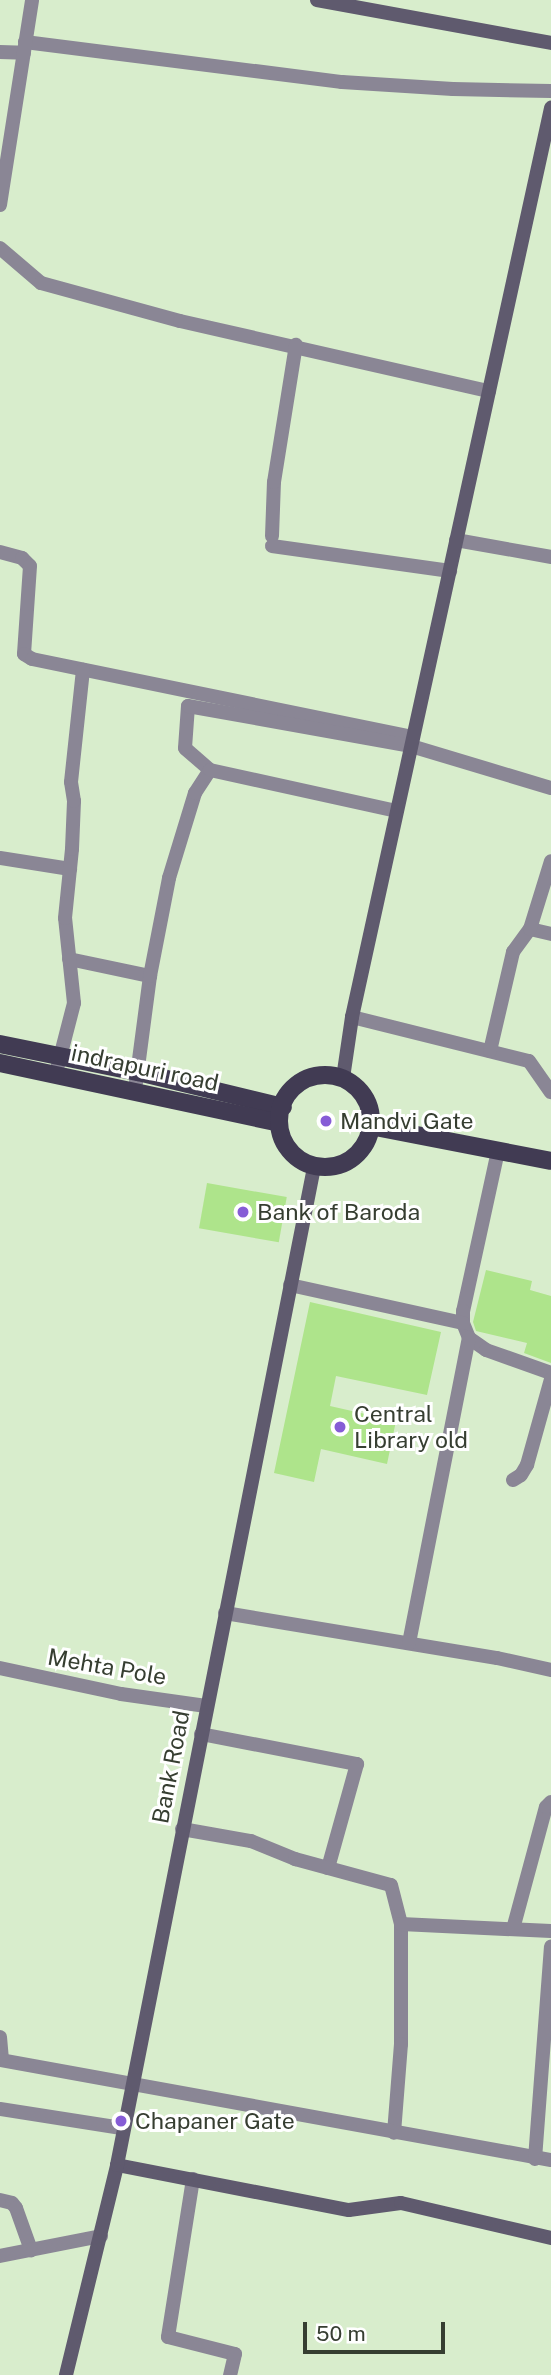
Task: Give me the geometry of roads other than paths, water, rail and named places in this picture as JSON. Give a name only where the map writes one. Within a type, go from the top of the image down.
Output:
[{"type":"main road","points":[[317,0],[551,43]]},
{"type":"main road","points":[[342,1078],[352,1017],[551,107]]},
{"type":"main road","points":[[0,1044],[138,1072],[281,1115]]},
{"type":"main road","name":"indrapuri road","points":[[0,1063],[281,1115]]},
{"type":"main road","points":[[316,1075],[342,1078],[363,1092],[370,1104],[371,1132],[366,1146],[356,1157],[329,1168],[314,1167],[289,1150],[279,1133],[281,1115],[286,1096],[304,1079],[316,1075]]},
{"type":"main road","points":[[370,1126],[551,1161]]},
{"type":"main road","name":"Bank Road","points":[[66,2375],[117,2165],[122,2127],[314,1167]]},
{"type":"main road","points":[[117,2165],[349,2210],[401,2203],[551,2238]]},
{"type":"street","points":[[0,205],[32,0]]},
{"type":"street","points":[[0,52],[24,48],[342,82],[453,89],[551,91]]},
{"type":"street","points":[[0,248],[41,283],[180,321],[296,345],[489,391]]},
{"type":"street","points":[[296,345],[274,482],[272,541],[450,571]]},
{"type":"street","points":[[456,540],[551,557]]},
{"type":"street","points":[[0,552],[22,558],[30,566],[24,654],[32,659],[412,742],[551,788]]},
{"type":"street","points":[[55,1074],[74,1003],[65,918],[74,801],[71,782],[83,670]]},
{"type":"street","points":[[397,811],[210,770],[185,748],[188,706],[412,742]]},
{"type":"street","points":[[135,1090],[150,976],[169,878],[195,793],[210,770]]},
{"type":"street","points":[[0,858],[70,869]]},
{"type":"street","points":[[490,1051],[513,953],[530,929],[551,862]]},
{"type":"street","points":[[530,929],[551,934]]},
{"type":"street","points":[[69,959],[150,976]]},
{"type":"street","points":[[352,1017],[529,1061],[551,1091]]},
{"type":"street","points":[[409,1643],[469,1338],[463,1323],[463,1311],[498,1151]]},
{"type":"street","points":[[290,1285],[463,1323]]},
{"type":"street","points":[[469,1338],[486,1350],[551,1373]]},
{"type":"street","points":[[513,1480],[521,1475],[527,1465],[551,1379]]},
{"type":"street","points":[[225,1613],[409,1643],[551,1670]]},
{"type":"street","name":"Mehta Pole","points":[[0,1668],[121,1694],[206,1706]]},
{"type":"street","points":[[201,1734],[357,1764],[328,1868]]},
{"type":"street","points":[[513,1929],[546,1807],[551,1802]]},
{"type":"street","points":[[182,1829],[251,1840],[295,1859],[391,1885],[401,1924],[401,2044],[394,2133]]},
{"type":"street","points":[[401,1924],[551,1931]]},
{"type":"street","points":[[535,2159],[551,1947]]},
{"type":"street","points":[[0,2037],[1,2060],[551,2160]]},
{"type":"street","points":[[0,2109],[122,2127]]},
{"type":"street","points":[[193,2179],[168,2337],[235,2354],[230,2375]]},
{"type":"street","points":[[0,2200],[12,2203],[16,2208],[31,2250]]},
{"type":"street","points":[[0,2256],[101,2236]]},
{"type":"place","name":"Mandvi Gate","points":[[326,1121]]},
{"type":"place","name":"Bank of Baroda","points":[[243,1212]]},
{"type":"place","name":"Central Library old","points":[[340,1427]]},
{"type":"place","name":"Chapaner Gate","points":[[121,2121]]}]
